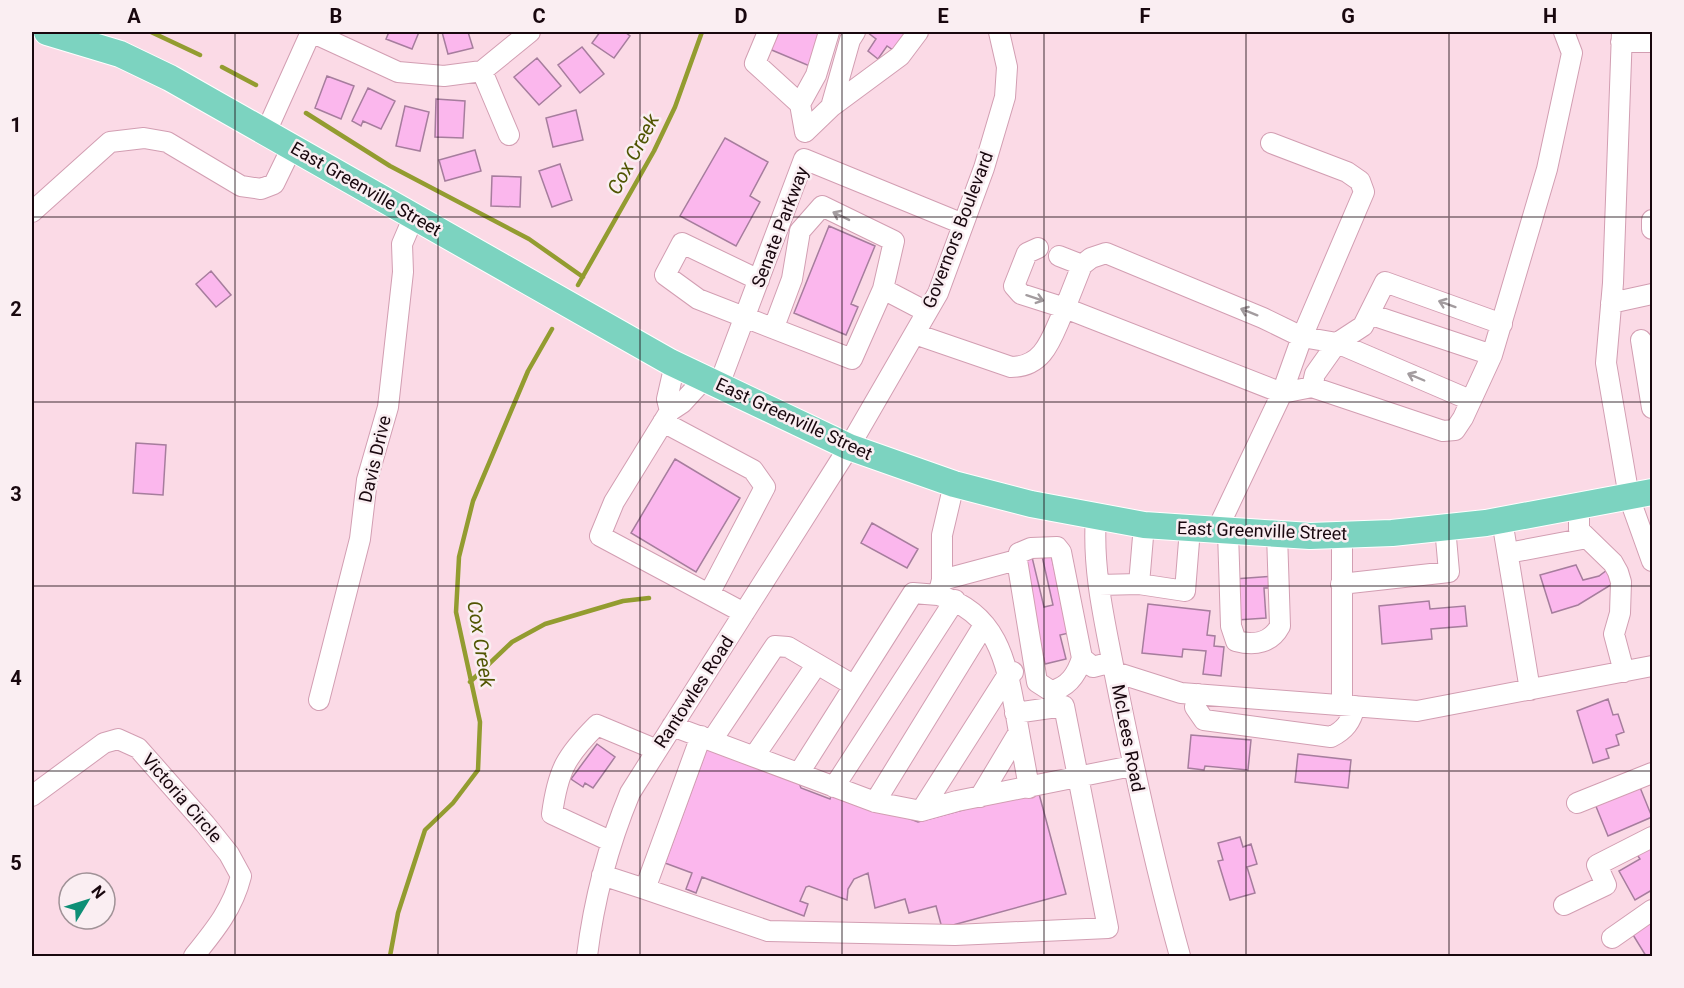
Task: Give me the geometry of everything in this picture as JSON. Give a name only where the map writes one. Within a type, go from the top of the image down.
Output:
[{"type":"main road","name":"East Greenville Street","points":[[47,32],[77,35],[170,78],[675,364],[849,447],[954,484],[1030,504],[1144,525],[1222,532],[1341,536],[1502,520],[1641,494]]},
{"type":"street","points":[[266,132],[311,32],[398,72],[444,76],[482,71],[530,32]]},
{"type":"street","points":[[768,32],[755,63],[800,104],[805,132],[831,107],[900,56],[918,32]]},
{"type":"street","points":[[800,104],[816,75],[829,32]]},
{"type":"street","name":"Governors Boulevard","points":[[849,447],[938,293],[963,224],[1005,97],[1007,67],[999,32]]},
{"type":"street","points":[[1038,248],[1027,253],[1014,286],[1016,291],[1282,393],[1312,387],[1443,431],[1455,430],[1463,418],[1492,355],[1547,169],[1572,52],[1564,32]]},
{"type":"street","points":[[831,107],[852,36]]},
{"type":"street","points":[[1653,42],[1621,37],[1611,303],[1606,363],[1641,494],[1653,561]]},
{"type":"street","points":[[482,71],[509,135]]},
{"type":"street","points":[[32,212],[110,142],[144,138],[167,142],[241,186],[261,189],[274,184],[292,147]]},
{"type":"street","points":[[1271,143],[1347,172],[1360,181],[1364,192],[1222,532],[1231,626],[1236,641],[1242,643],[1267,641],[1274,636],[1280,626],[1277,534]]},
{"type":"street","name":"Senate Parkway","points":[[712,382],[745,319],[804,159],[963,224]]},
{"type":"street","points":[[759,280],[682,243],[665,275],[698,299],[745,319],[774,327],[852,360],[883,289],[894,241],[822,206],[800,231],[792,279],[774,327]]},
{"type":"street","name":"Davis Drive","points":[[319,700],[360,539],[367,480],[388,406],[402,283],[402,244],[414,216]]},
{"type":"street","points":[[1652,229],[1653,220]]},
{"type":"street","points":[[915,333],[1011,367],[1025,367],[1040,359],[1082,266],[1091,258],[1106,253],[1263,318],[1302,338],[1337,343],[1470,400]]},
{"type":"street","points":[[1059,256],[1082,266]]},
{"type":"street","points":[[1312,387],[1315,374],[1337,343],[1363,326],[1385,282],[1502,324]]},
{"type":"street","points":[[883,289],[927,312]]},
{"type":"street","points":[[1611,303],[1653,294]]},
{"type":"street","points":[[1369,314],[1492,355]]},
{"type":"street","points":[[1608,344],[1647,340],[1653,408]]},
{"type":"street","points":[[666,416],[667,399],[675,364]]},
{"type":"street","points":[[712,382],[666,416],[614,502],[600,536],[744,613]]},
{"type":"street","points":[[666,416],[753,470],[765,487],[708,594]]},
{"type":"street","name":"Rantowles Road","points":[[587,957],[610,841],[630,792],[849,447]]},
{"type":"street","points":[[834,787],[945,592],[942,535],[954,484]]},
{"type":"street","points":[[1579,506],[1579,530],[1613,563],[1621,582],[1620,613],[1614,634],[1624,672]]},
{"type":"street","name":"McLees Road","points":[[1096,516],[1094,544],[1113,667],[1132,766],[1180,957]]},
{"type":"street","points":[[1502,520],[1530,690]]},
{"type":"street","points":[[1138,584],[1144,525]]},
{"type":"street","points":[[1341,584],[1449,572],[1445,527]]},
{"type":"street","points":[[1099,585],[1138,584],[1185,591],[1190,529]]},
{"type":"street","points":[[1198,694],[1195,707],[1204,720],[1331,736],[1347,726],[1341,536]]},
{"type":"street","points":[[1508,553],[1587,538]]},
{"type":"street","points":[[1057,547],[1061,552],[1082,658],[1077,674],[1060,689],[1051,691],[1043,688],[1037,682],[1017,560],[1020,553],[1031,548],[1057,547]]},
{"type":"street","points":[[799,773],[913,593],[945,592],[1017,560]]},
{"type":"street","points":[[945,592],[974,612],[991,633],[1009,673],[1029,788]]},
{"type":"street","points":[[875,802],[984,625]]},
{"type":"street","points":[[645,889],[706,738],[775,646],[788,647],[853,685]]},
{"type":"street","points":[[1082,658],[1093,667],[1113,667],[1180,693],[1417,711],[1653,666]]},
{"type":"street","points":[[755,755],[817,664]]},
{"type":"street","points":[[1009,673],[1035,670]]},
{"type":"street","points":[[921,811],[1009,673]]},
{"type":"street","points":[[602,875],[768,931],[955,935],[1108,928],[1064,706],[1015,712]]},
{"type":"street","points":[[610,841],[552,814],[556,784],[562,765],[597,724],[657,750]]},
{"type":"street","points":[[672,726],[755,755],[875,802],[921,811],[1132,766]]},
{"type":"street","points":[[980,797],[1019,732]]},
{"type":"street","name":"Victoria Circle","points":[[32,796],[104,743],[118,739],[138,748],[205,824],[229,854],[241,876],[236,895],[225,917],[194,957]]},
{"type":"street","points":[[1577,802],[1653,773]]},
{"type":"street","points":[[1564,905],[1606,885],[1597,865],[1653,837]]},
{"type":"street","points":[[1612,938],[1653,910]]},
{"type":"building","points":[[389,32],[419,32],[412,49],[386,39]]},
{"type":"building","points":[[442,32],[468,32],[473,48],[448,54]]},
{"type":"building","points":[[600,32],[625,32],[630,36],[614,58],[592,43]]},
{"type":"building","points":[[774,32],[819,32],[812,67],[767,48]]},
{"type":"building","points":[[867,32],[911,32],[896,52],[887,46],[878,59],[868,51],[876,39]]},
{"type":"building","points":[[582,47],[604,74],[580,93],[558,65]]},
{"type":"building","points":[[537,58],[561,86],[539,105],[514,77]]},
{"type":"building","points":[[327,76],[354,86],[341,119],[315,108]]},
{"type":"building","points":[[368,88],[395,101],[381,129],[363,121],[361,126],[352,121]]},
{"type":"building","points":[[436,99],[465,101],[463,138],[435,137]]},
{"type":"building","points":[[405,106],[429,112],[420,151],[396,146]]},
{"type":"building","points":[[576,110],[583,140],[553,147],[546,118]]},
{"type":"building","points":[[725,138],[768,162],[750,196],[760,202],[736,246],[680,216]]},
{"type":"building","points":[[475,150],[481,171],[445,181],[439,160]]},
{"type":"building","points":[[560,164],[572,200],[552,207],[539,171]]},
{"type":"building","points":[[492,176],[521,177],[520,207],[491,206]]},
{"type":"building","points":[[829,226],[875,246],[851,304],[858,307],[846,335],[794,313]]},
{"type":"building","points":[[211,271],[231,295],[216,307],[196,284]]},
{"type":"building","points":[[136,443],[166,445],[163,495],[133,493]]},
{"type":"building","points":[[675,459],[740,498],[696,572],[631,533]]},
{"type":"building","points":[[872,523],[918,549],[907,568],[861,543]]},
{"type":"building","points":[[1051,554],[1069,633],[1060,635],[1066,659],[1045,664],[1021,559],[1032,557],[1044,607],[1053,605],[1042,556]]},
{"type":"building","points":[[1576,565],[1583,580],[1599,576],[1607,570],[1614,583],[1578,605],[1552,613],[1540,575]]},
{"type":"building","points":[[1274,576],[1275,588],[1264,588],[1266,618],[1237,620],[1234,579]]},
{"type":"building","points":[[1429,601],[1430,609],[1465,606],[1467,626],[1431,629],[1432,639],[1382,644],[1379,606]]},
{"type":"building","points":[[1148,604],[1210,611],[1207,635],[1215,636],[1214,646],[1224,647],[1221,676],[1203,674],[1206,651],[1183,649],[1182,657],[1142,653]]},
{"type":"building","points":[[1608,699],[1613,715],[1618,714],[1624,732],[1616,735],[1619,745],[1606,749],[1609,758],[1593,763],[1577,711]]},
{"type":"building","points":[[1191,735],[1251,740],[1248,770],[1205,766],[1204,770],[1188,768]]},
{"type":"building","points":[[597,744],[615,757],[593,788],[585,783],[583,787],[571,779]]},
{"type":"building","points":[[707,748],[799,783],[801,788],[830,799],[833,790],[918,822],[1038,790],[1066,894],[942,928],[936,906],[909,913],[905,899],[875,908],[868,873],[854,879],[848,889],[847,900],[809,886],[806,887],[800,901],[808,904],[804,916],[702,877],[696,893],[686,889],[692,873],[665,863]]},
{"type":"building","points":[[1298,754],[1351,760],[1348,788],[1295,782]]},
{"type":"building","points":[[1639,785],[1652,817],[1608,836],[1595,804]]},
{"type":"building","points":[[1240,837],[1243,847],[1251,844],[1257,864],[1247,867],[1255,893],[1230,900],[1218,861],[1223,860],[1218,843]]},
{"type":"building","points":[[1652,844],[1652,890],[1635,900],[1619,871],[1640,859],[1636,853]]},
{"type":"building","points":[[1652,917],[1652,956],[1646,956],[1630,930]]},
{"type":"waterway","points":[[151,32],[200,55]]},
{"type":"waterway","name":"Cox Creek","points":[[578,285],[654,151],[675,107],[702,32]]},
{"type":"waterway","points":[[222,67],[256,85]]},
{"type":"waterway","points":[[306,113],[390,166],[529,239],[583,277]]},
{"type":"waterway","name":"Cox Creek","points":[[390,956],[398,913],[425,830],[453,803],[478,770],[480,722],[456,612],[459,557],[473,501],[528,371],[552,329]]},
{"type":"waterway","points":[[470,682],[512,642],[545,624],[623,601],[649,598]]}]
